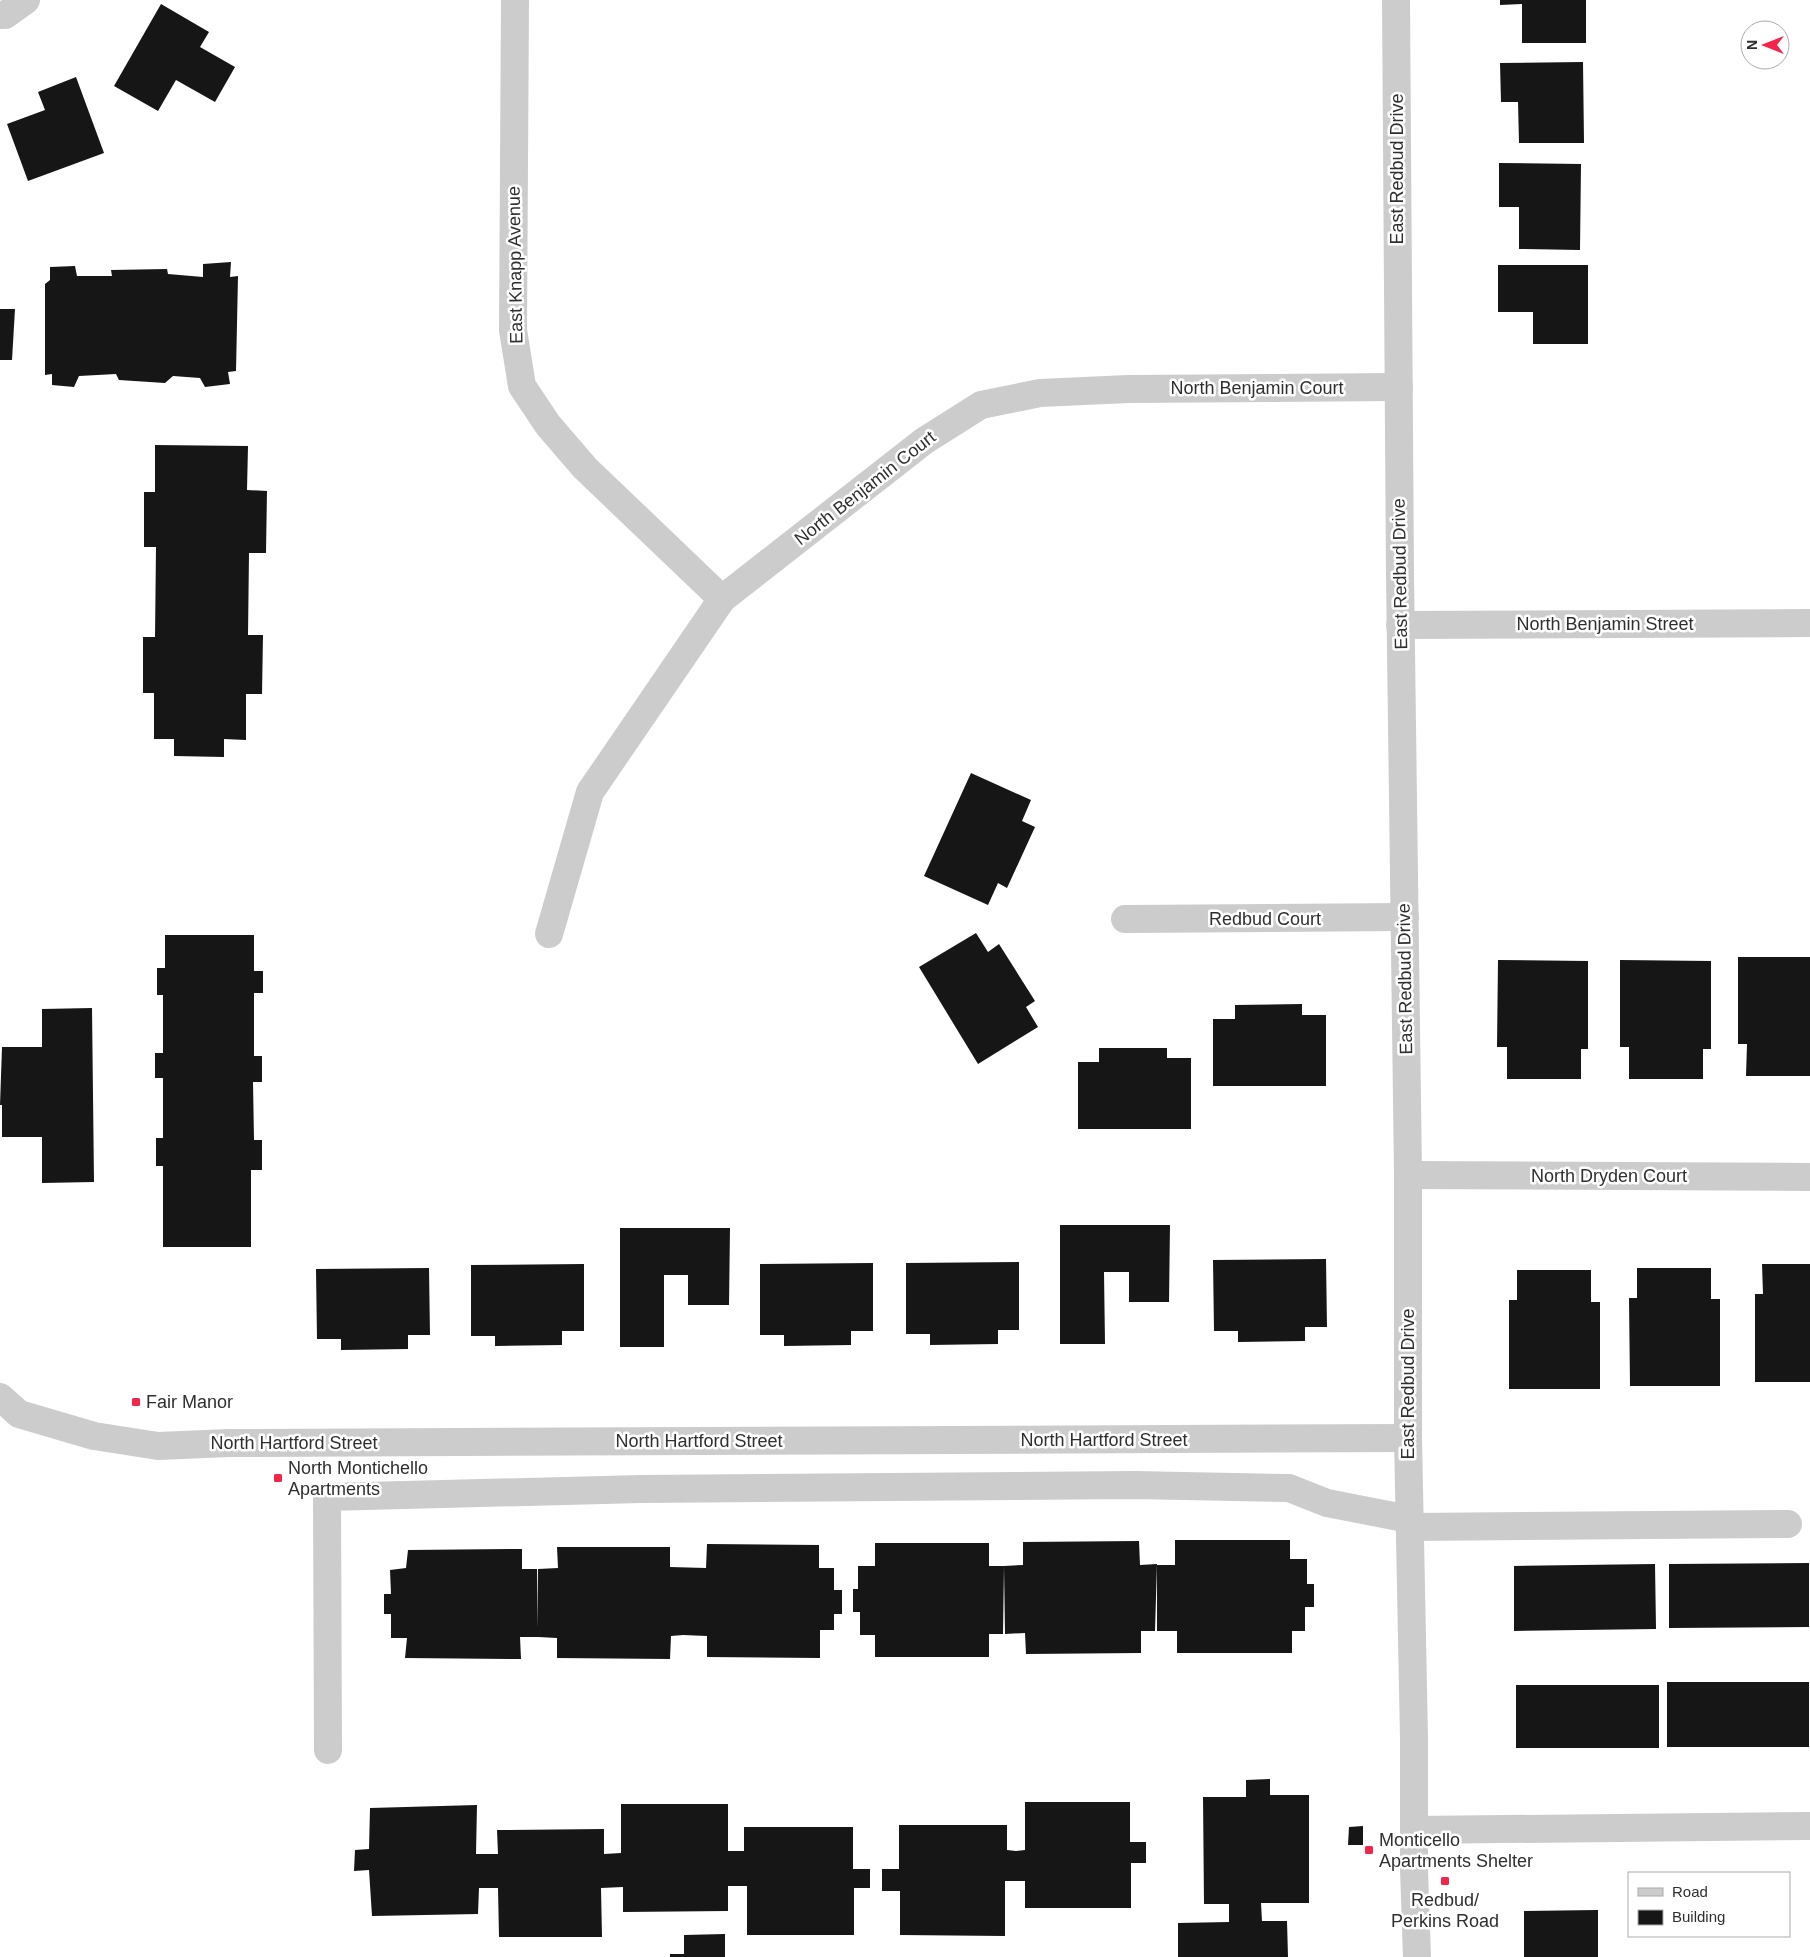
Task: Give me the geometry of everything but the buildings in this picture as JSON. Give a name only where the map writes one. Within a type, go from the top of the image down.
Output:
[{"type":"street","points":[[2,15],[26,0]]},
{"type":"street","name":"East Knapp Avenue","points":[[515,0],[513,330],[522,386],[548,426],[586,468],[722,600]]},
{"type":"street","name":"East Redbud Drive","points":[[1396,0],[1400,625],[1408,1175],[1408,1438],[1417,1957]]},
{"type":"street","name":"North Benjamin Court","points":[[549,934],[590,792],[722,600],[924,441],[981,405],[1040,393],[1118,390],[1399,387]]},
{"type":"street","name":"North Benjamin Street","points":[[1400,625],[1810,623]]},
{"type":"street","name":"Redbud Court","points":[[1125,920],[1405,918]]},
{"type":"street","name":"North Dryden Court","points":[[1408,1175],[1810,1177]]},
{"type":"street","name":"North Hartford Street","points":[[0,1397],[19,1414],[94,1436],[158,1446],[229,1443],[1408,1438]]},
{"type":"street","points":[[328,1750],[327,1497],[651,1489],[1134,1485],[1289,1488],[1328,1503],[1409,1523],[1788,1524]]},
{"type":"street","points":[[1414,1830],[1810,1826]]},
{"type":"place","name":"Fair Manor","points":[[136,1402]]},
{"type":"place","name":"North Montichello Apartments","points":[[278,1478]]},
{"type":"place","name":"Monticello Apartments Shelter","points":[[1369,1850]]},
{"type":"place","name":"Redbud/ Perkins Road","points":[[1445,1881]]}]
